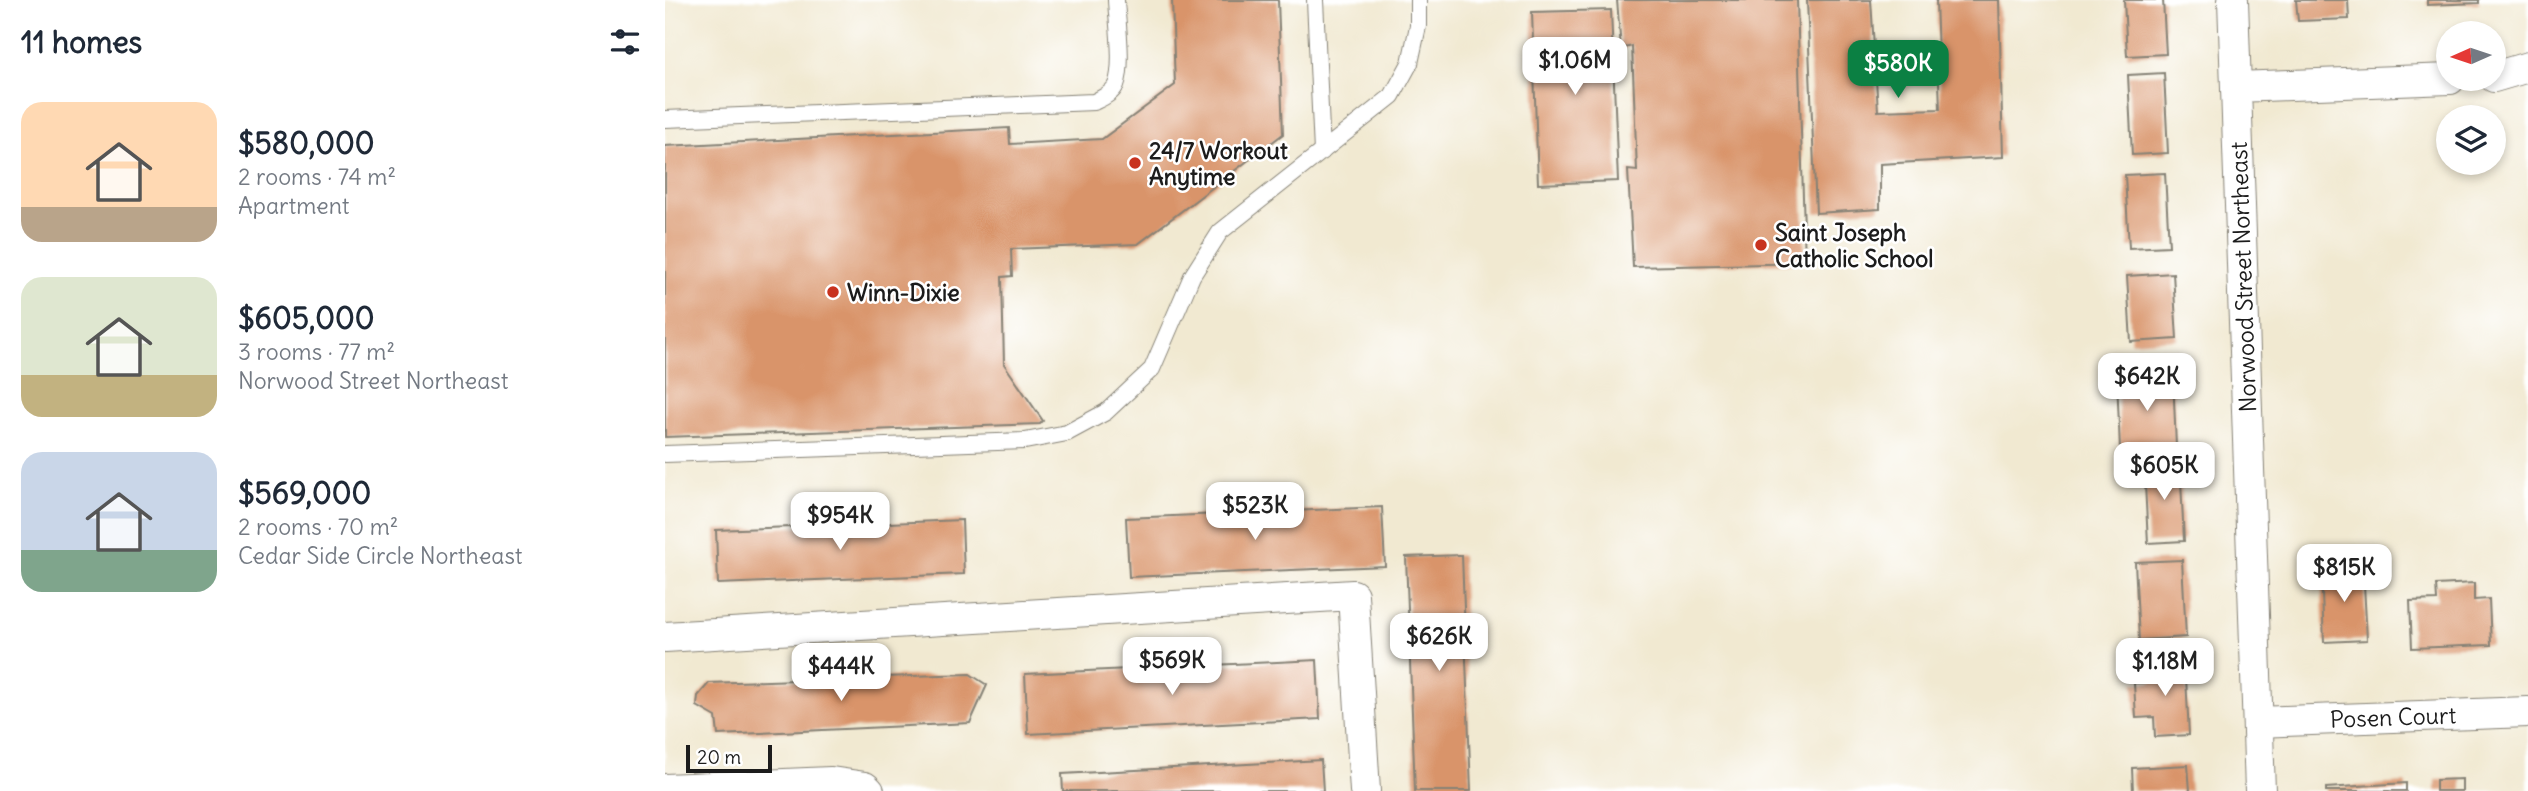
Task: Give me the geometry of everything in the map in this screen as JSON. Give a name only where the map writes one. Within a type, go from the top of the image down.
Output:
[{"type":"street","name":"Norwood Street Northeast","points":[[2233,0],[2260,791]]},
{"type":"street","points":[[2506,73],[2528,67]]},
{"type":"street","points":[[2236,87],[2436,80]]},
{"type":"street","points":[[665,637],[1353,595],[1364,791]]},
{"type":"street","name":"Posen Court","points":[[2257,722],[2528,712]]},
{"type":"street","points":[[665,789],[831,782],[865,787],[869,791]]},
{"type":"lane","points":[[665,119],[1094,102],[1108,95],[1116,85],[1116,0]]},
{"type":"lane","points":[[1315,0],[1322,152]]},
{"type":"lane","points":[[665,454],[1025,441],[1067,433],[1106,412],[1152,369],[1175,321],[1192,276],[1220,232],[1392,96],[1410,63],[1418,26],[1418,0]]},
{"type":"building","points":[[1172,0],[1278,0],[1283,134],[1138,244],[1011,249],[1012,276],[1002,277],[1004,364],[1043,421],[1040,424],[665,437],[665,146],[1009,128],[1010,144],[1102,139],[1175,85]]},
{"type":"building","points":[[1617,0],[1797,0],[1805,263],[1633,267],[1628,170],[1637,171],[1632,46],[1621,49]]},
{"type":"building","points":[[1807,0],[1871,0],[1878,111],[1940,109],[1936,0],[1999,0],[2003,157],[1880,164],[1880,209],[1816,213]]},
{"type":"building","points":[[2124,0],[2163,0],[2166,54],[2127,56]]},
{"type":"building","points":[[2296,0],[2348,0],[2349,19],[2298,21]]},
{"type":"building","points":[[2427,0],[2479,0],[2479,3],[2427,5]]},
{"type":"building","points":[[1611,10],[1618,181],[1538,184],[1532,12]]},
{"type":"building","points":[[2164,73],[2168,153],[2132,155],[2128,75]]},
{"type":"building","points":[[2165,173],[2169,246],[2129,248],[2125,175]]},
{"type":"building","points":[[2173,273],[2177,339],[2131,342],[2127,276]]},
{"type":"building","points":[[2173,376],[2176,447],[2120,449],[2117,379]]},
{"type":"building","points":[[2180,462],[2184,541],[2148,543],[2144,464]]},
{"type":"building","points":[[1382,507],[1385,566],[1129,577],[1126,518]]},
{"type":"building","points":[[962,520],[964,574],[718,584],[716,530]]},
{"type":"building","points":[[1462,555],[1471,791],[1415,791],[1406,557]]},
{"type":"building","points":[[2182,560],[2186,637],[2139,640],[2135,562]]},
{"type":"building","points":[[2363,566],[2367,640],[2324,642],[2321,568]]},
{"type":"building","points":[[2474,583],[2474,600],[2489,599],[2491,645],[2412,648],[2410,601],[2437,600],[2436,585]]},
{"type":"building","points":[[2185,658],[2189,735],[2155,737],[2154,717],[2136,718],[2134,683],[2152,682],[2151,660]]},
{"type":"building","points":[[1317,660],[1320,719],[1028,734],[1025,674]]},
{"type":"building","points":[[970,674],[987,685],[970,723],[718,735],[716,717],[697,706],[698,696],[709,683]]},
{"type":"building","points":[[1321,760],[1323,791],[1063,791],[1062,774]]},
{"type":"building","points":[[2188,765],[2190,791],[2133,791],[2132,768]]},
{"type":"building","points":[[2462,779],[2462,791],[2436,791],[2436,780]]},
{"type":"building","points":[[2406,783],[2406,791],[2326,791],[2326,788]]},
{"type":"place","name":"24/7 Workout Anytime","points":[[1135,163]]},
{"type":"place","name":"Saint Joseph Catholic School","points":[[1761,245]]},
{"type":"place","name":"Winn-Dixie","points":[[833,292]]}]
